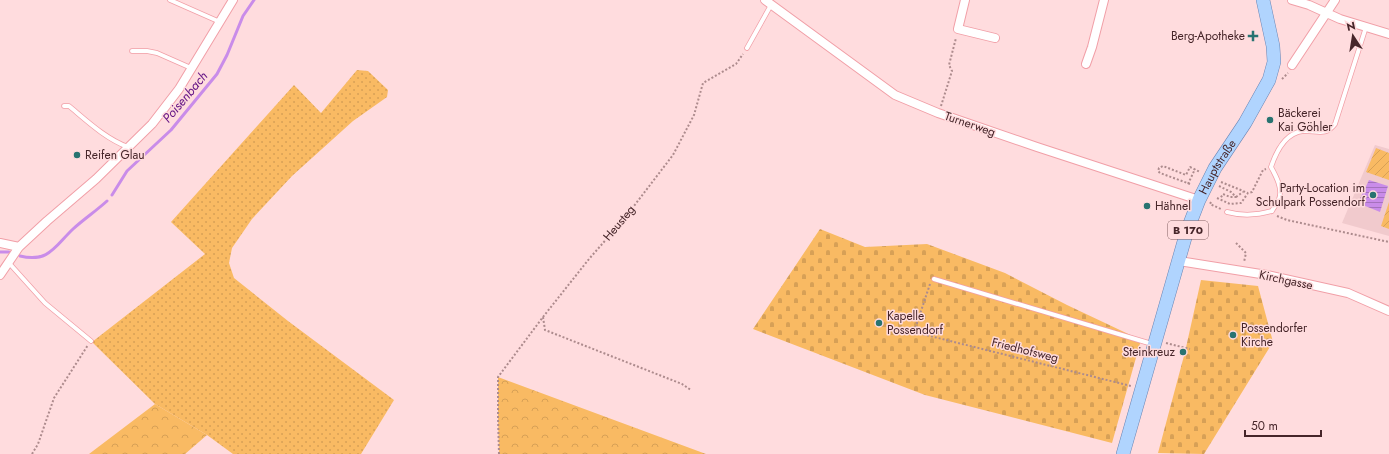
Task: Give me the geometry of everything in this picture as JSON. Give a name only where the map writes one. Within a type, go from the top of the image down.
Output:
[{"type":"main road","name":"Hauptstraße","points":[[1123,454],[1187,231],[1199,200],[1215,168],[1245,123],[1269,80],[1274,62],[1273,46],[1263,0]]},
{"type":"street","points":[[0,275],[19,247],[96,179],[152,124],[179,89],[233,0]]},
{"type":"street","points":[[965,0],[958,29],[995,38]]},
{"type":"street","points":[[1086,64],[1104,0]]},
{"type":"street","points":[[1292,0],[1309,5],[1340,19],[1389,34]]},
{"type":"street","points":[[1292,65],[1335,0]]},
{"type":"street","name":"Turnerweg","points":[[771,2],[895,95],[938,113],[1094,167],[1199,200]]},
{"type":"street","points":[[0,243],[19,247]]},
{"type":"street","name":"Kirchgasse","points":[[1178,262],[1268,275],[1348,293],[1389,311]]},
{"type":"lane","points":[[170,0],[220,22]]},
{"type":"lane","points":[[747,48],[771,2]]},
{"type":"lane","points":[[1228,212],[1235,214],[1256,214],[1272,211],[1280,198],[1279,186],[1271,167],[1275,155],[1289,136],[1302,131],[1322,132],[1331,129],[1335,124],[1366,27]]},
{"type":"lane","points":[[132,51],[157,53],[191,68]]},
{"type":"lane","points":[[64,106],[69,106],[97,129],[122,145],[128,147]]},
{"type":"lane","points":[[8,262],[44,303],[91,342]]},
{"type":"lane","points":[[932,280],[1155,342]]},
{"type":"path","points":[[938,113],[952,71],[949,65],[958,29]]},
{"type":"path","name":"Heusteg","points":[[499,454],[498,377],[542,318],[589,259],[624,219],[673,155],[694,115],[703,83],[736,64],[747,48]]},
{"type":"path","points":[[1163,166],[1186,175],[1190,167],[1195,169],[1189,184],[1160,173],[1158,170],[1163,166]]},
{"type":"path","points":[[1243,192],[1236,197],[1230,197],[1223,194],[1218,199],[1230,204],[1242,203],[1248,193],[1252,192],[1264,170],[1271,167]]},
{"type":"path","points":[[1221,182],[1248,193]]},
{"type":"path","points":[[1216,192],[1219,186],[1231,192],[1236,197]]},
{"type":"path","points":[[1213,198],[1210,204],[1228,212]]},
{"type":"path","points":[[1272,211],[1277,216],[1287,220],[1389,242]]},
{"type":"path","points":[[1236,243],[1246,253],[1242,271]]},
{"type":"path","name":"Friedhofsweg","points":[[932,280],[914,332],[1131,386]]},
{"type":"path","points":[[542,318],[545,330],[670,379],[691,390]]},
{"type":"path","points":[[32,454],[38,444],[54,398],[91,342]]},
{"type":"path","points":[[1155,342],[1190,349]]},
{"type":"shaded area","points":[[1375,145],[1389,149],[1389,236],[1342,223]]},
{"type":"shaded area","name":"Party-Location im Schulpark Possendorf","points":[[1369,180],[1388,186],[1380,212],[1358,203]]},
{"type":"green space","points":[[357,70],[368,71],[388,90],[387,97],[353,121],[292,176],[252,219],[232,248],[229,263],[234,278],[288,321],[394,400],[361,454],[233,454],[207,435],[155,404],[92,342],[205,254],[171,222],[294,85],[321,113]]},
{"type":"green space","points":[[1376,148],[1389,153],[1389,180],[1366,172]]},
{"type":"green space","points":[[1389,202],[1389,229],[1381,226]]},
{"type":"green space","points":[[820,229],[865,247],[927,244],[1005,273],[1067,305],[1141,340],[1112,443],[925,395],[753,329]]},
{"type":"green space","points":[[1201,280],[1258,286],[1273,342],[1204,454],[1158,453],[1185,352]]},
{"type":"green space","points":[[498,377],[706,454],[499,454]]},
{"type":"green space","points":[[155,404],[207,435],[185,454],[89,454]]},
{"type":"waterway","name":"Poisenbach","points":[[112,195],[127,171],[171,130],[217,74],[227,55],[243,16],[254,0]]},
{"type":"waterway","name":"Poisenbach","points":[[20,256],[30,258],[38,257],[51,252],[73,229],[107,201]]},
{"type":"waterway","name":"Poisenbach","points":[[0,252],[9,252]]},
{"type":"place","name":"Berg-Apotheke","points":[[1253,36]]},
{"type":"place","name":"Bäckerei Kai Göhler","points":[[1270,120]]},
{"type":"place","name":"Reifen Glau","points":[[77,155]]},
{"type":"place","name":"Party-Location im Schulpark Possendorf","points":[[1373,195]]},
{"type":"place","name":"Hähnel","points":[[1147,206]]},
{"type":"place","name":"Kapelle Possendorf","points":[[879,323]]},
{"type":"place","name":"Possendorfer Kirche","points":[[1233,335]]},
{"type":"place","name":"Steinkreuz","points":[[1183,352]]}]
